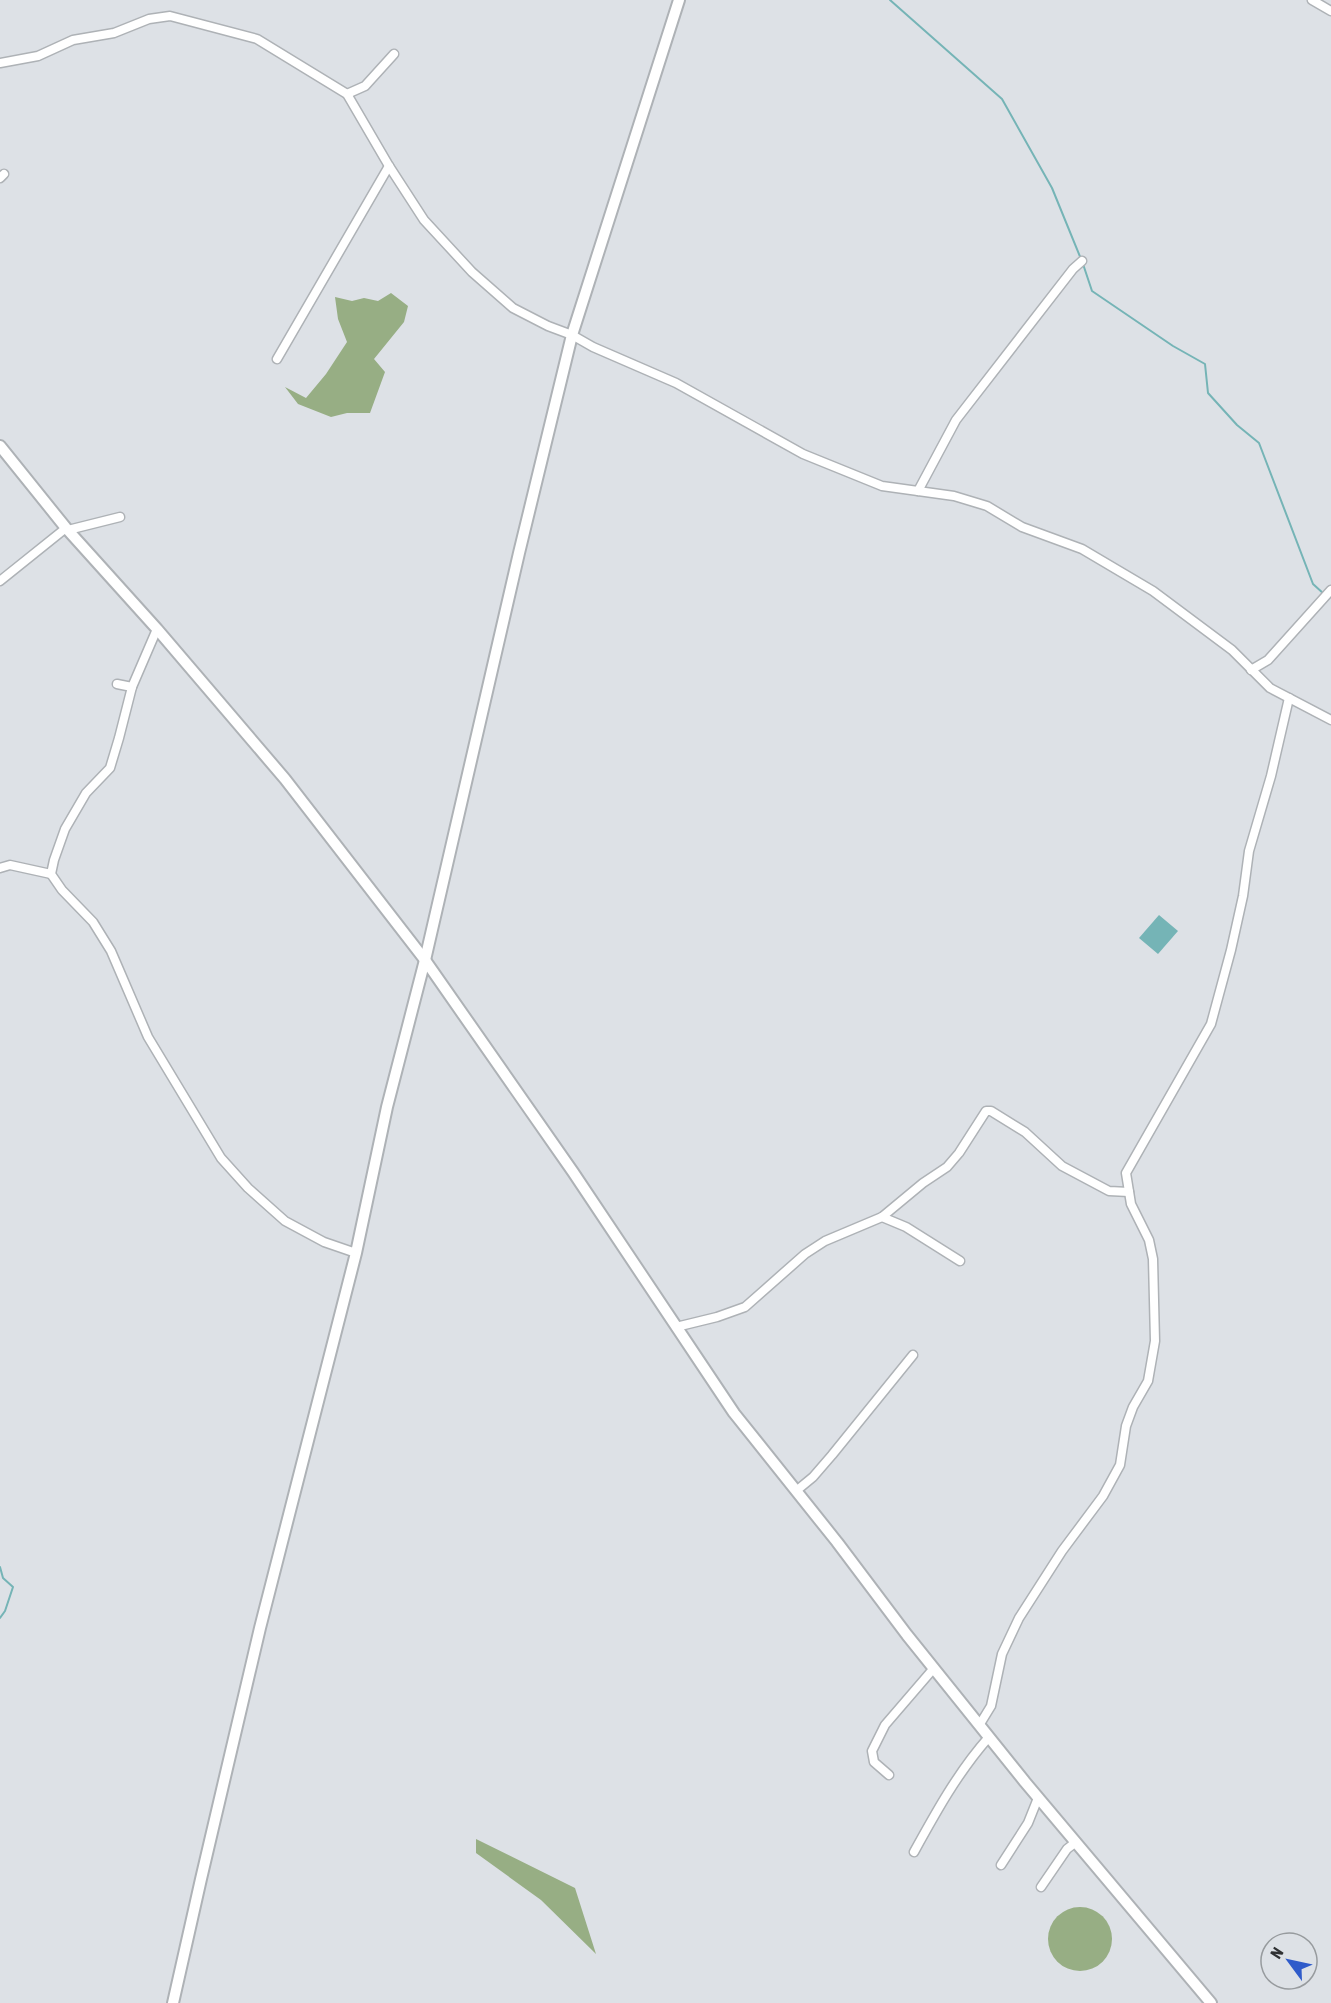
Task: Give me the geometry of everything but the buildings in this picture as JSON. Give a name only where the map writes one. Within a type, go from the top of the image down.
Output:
[{"type":"street","points":[[174,2003],[260,1628],[356,1253],[387,1107],[425,960],[572,335],[679,0]]},
{"type":"street","points":[[1312,0],[1331,11]]},
{"type":"street","points":[[0,63],[38,56],[73,40],[114,33],[149,19],[170,16],[257,39],[347,94],[424,220],[472,272],[513,308],[593,347],[676,383],[803,454],[882,486],[954,496],[987,506],[1022,527],[1082,549],[1153,591],[1232,650],[1270,688],[1331,720]]},
{"type":"street","points":[[347,94],[366,87],[394,54]]},
{"type":"street","points":[[277,359],[389,166]]},
{"type":"street","points":[[918,491],[956,420],[1051,297],[1082,261]]},
{"type":"street","points":[[0,446],[67,529],[157,629],[285,779],[425,960],[568,1165],[734,1413],[1038,1798],[1211,2003]]},
{"type":"street","points":[[0,581],[67,529],[120,517]]},
{"type":"street","points":[[1251,670],[1268,660],[1328,593]]},
{"type":"street","points":[[51,874],[65,829],[86,793],[110,768],[132,687],[157,629]]},
{"type":"street","points":[[117,684],[132,687]]},
{"type":"street","points":[[980,1724],[991,1706],[1002,1654],[1019,1618],[1062,1551],[1103,1496],[1120,1465],[1126,1425],[1148,1381],[1155,1341],[1153,1259],[1149,1240],[1131,1204],[1126,1173],[1210,1024],[1231,950],[1243,896],[1249,851],[1271,776],[1289,698]]},
{"type":"street","points":[[0,868],[10,865],[51,874],[93,922],[111,951],[148,1036],[221,1158],[285,1221],[324,1242],[356,1253]]},
{"type":"street","points":[[676,1327],[717,1317],[745,1307],[806,1254],[825,1241],[882,1217],[923,1183],[947,1167],[959,1153],[986,1111],[992,1111],[1025,1132],[1062,1166],[1109,1191],[1129,1192]]},
{"type":"street","points":[[882,1217],[906,1227],[960,1261]]},
{"type":"street","points":[[796,1491],[813,1477],[832,1455],[913,1355]]},
{"type":"street","points":[[889,1775],[873,1762],[872,1751],[885,1725],[934,1668]]},
{"type":"street","points":[[914,1852],[945,1797],[989,1737]]},
{"type":"street","points":[[1001,1865],[1028,1823],[1038,1798]]},
{"type":"street","points":[[1041,1887],[1067,1849],[1076,1842]]},
{"type":"green space","points":[[391,293],[408,306],[404,322],[374,359],[385,372],[370,413],[347,413],[331,417],[298,404],[285,387],[306,398],[326,374],[347,342],[338,319],[335,297],[352,301],[364,298],[378,301]]},
{"type":"green space","points":[[476,1839],[575,1888],[596,1954],[541,1900],[476,1853]]},
{"type":"green space","points":[[1074,1907],[1086,1907],[1103,1916],[1110,1927],[1112,1939],[1110,1951],[1103,1962],[1086,1971],[1074,1971],[1062,1966],[1053,1957],[1048,1945],[1048,1933],[1053,1921],[1062,1912]]},
{"type":"water","points":[[1159,915],[1178,931],[1158,954],[1139,938]]},
{"type":"waterway","points":[[890,0],[1002,99],[1052,188],[1081,259]]},
{"type":"waterway","points":[[1083,264],[1092,291],[1173,346],[1205,364],[1208,393],[1237,425],[1259,443],[1313,584],[1324,594]]},
{"type":"waterway","points":[[0,1567],[3,1578],[13,1587],[5,1611],[0,1618]]}]
